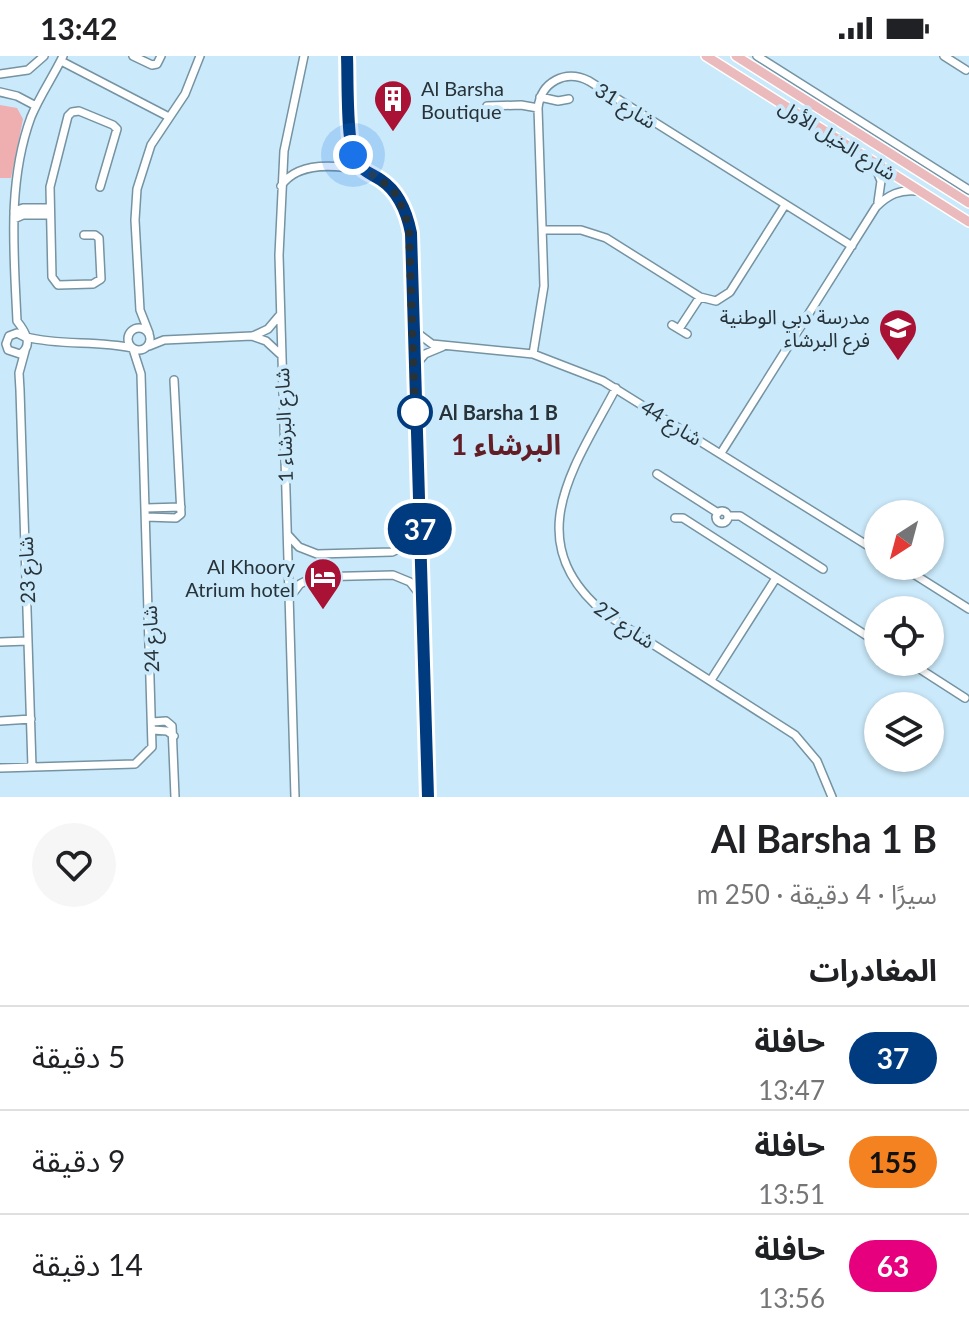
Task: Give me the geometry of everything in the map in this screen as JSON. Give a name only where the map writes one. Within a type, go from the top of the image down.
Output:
[{"type":"main road","name":"شارع الخيل الأول","points":[[706,56],[969,222]]},
{"type":"main road","name":"شارع الخيل الأول","points":[[736,56],[969,203]]},
{"type":"street","points":[[0,74],[28,70],[44,56]]},
{"type":"street","points":[[133,56],[152,65],[157,64],[161,56]]},
{"type":"street","points":[[148,347],[149,333],[140,310],[135,220],[137,189],[145,159],[185,94],[200,56]]},
{"type":"street","name":"شارع البرشاء 1","points":[[295,797],[279,316],[281,186],[289,116],[304,56]]},
{"type":"street","points":[[347,56],[352,151],[357,163],[397,195],[409,226],[428,797]]},
{"type":"street","points":[[757,56],[969,190]]},
{"type":"street","points":[[944,56],[966,70]]},
{"type":"street","points":[[25,351],[28,344],[17,321],[14,215],[19,160],[36,106],[62,59],[169,117]]},
{"type":"street","name":"شارع 31","points":[[540,97],[548,85],[560,78],[582,78],[852,246]]},
{"type":"street","points":[[0,92],[17,96],[36,106]]},
{"type":"street","points":[[533,354],[544,296],[538,108],[540,97],[558,101],[569,99]]},
{"type":"street","points":[[487,106],[538,108]]},
{"type":"street","points":[[84,235],[99,238],[101,279],[93,284],[58,285],[52,277],[49,212],[54,166],[68,116],[72,112],[79,111],[117,129],[100,187]]},
{"type":"street","points":[[870,159],[881,181],[876,207]]},
{"type":"street","points":[[281,186],[290,175],[302,169],[341,168],[367,172]]},
{"type":"street","points":[[721,453],[876,207],[898,192],[923,192]]},
{"type":"street","points":[[543,230],[581,230],[606,238],[711,301],[726,296],[785,205]]},
{"type":"street","points":[[14,215],[23,208],[49,212]]},
{"type":"street","points":[[687,334],[676,327],[700,297]]},
{"type":"street","points":[[132,348],[128,340],[140,310]]},
{"type":"street","points":[[6,338],[17,333],[50,342],[107,342],[139,351],[172,340],[252,336],[268,329],[279,316]]},
{"type":"street","points":[[17,321],[6,338],[6,350],[17,355],[50,342]]},
{"type":"street","points":[[107,342],[139,328],[172,340]]},
{"type":"street","name":"شارع 44","points":[[412,329],[429,343],[533,354],[576,369],[616,388],[864,543]]},
{"type":"street","points":[[252,336],[269,343],[280,354]]},
{"type":"street","points":[[414,367],[425,354],[445,346]]},
{"type":"street","name":"شارع 24","points":[[0,768],[135,764],[152,747],[141,371],[148,347]]},
{"type":"street","name":"شارع 24","points":[[132,348],[141,371]]},
{"type":"street","name":"شارع 23","points":[[6,350],[19,373]]},
{"type":"street","name":"شارع 23","points":[[25,351],[19,373],[32,767]]},
{"type":"street","points":[[146,517],[176,518],[181,514],[174,380]]},
{"type":"street","name":"شارع 27","points":[[616,388],[564,488],[559,523],[564,559],[581,590],[607,615],[795,735],[817,761],[832,797]]},
{"type":"street","points":[[657,474],[718,519],[726,521],[728,516],[740,516],[823,569]]},
{"type":"street","points":[[146,508],[181,507]]},
{"type":"street","points":[[675,518],[682,517],[864,634]]},
{"type":"street","points":[[710,535],[718,519]]},
{"type":"street","points":[[287,533],[299,547],[317,554],[392,552],[405,546],[420,525]]},
{"type":"street","points":[[289,599],[300,584],[314,577],[393,575],[410,582],[422,598]]},
{"type":"street","points":[[711,680],[776,578]]},
{"type":"street","points":[[923,580],[969,609]]},
{"type":"street","points":[[0,642],[28,641]]},
{"type":"street","points":[[931,676],[965,698]]},
{"type":"street","points":[[0,721],[31,719]]},
{"type":"street","points":[[152,726],[169,731],[174,736],[175,797]]},
{"type":"shaded area","points":[[0,105],[17,108],[23,119],[11,178],[0,178]]},
{"type":"bus line","name":"37","points":[[347,56],[353,155],[363,170],[380,179],[397,195],[411,233],[428,797]]},
{"type":"place","name":"Al Barsha Boutique","points":[[393,133]]},
{"type":"place","name":"مدرسة دبي الوطنية فرع البرشاء","points":[[898,362]]},
{"type":"place","name":"Al Barsha 1 B","points":[[415,412]]},
{"type":"place","name":"Al Khoory Atrium hotel","points":[[323,611]]},
{"type":"district","name":"البرشاء 1","points":[[506,444]]},
{"type":"route","points":[[353,155],[363,170],[380,179],[397,195],[409,226],[415,412]]}]
